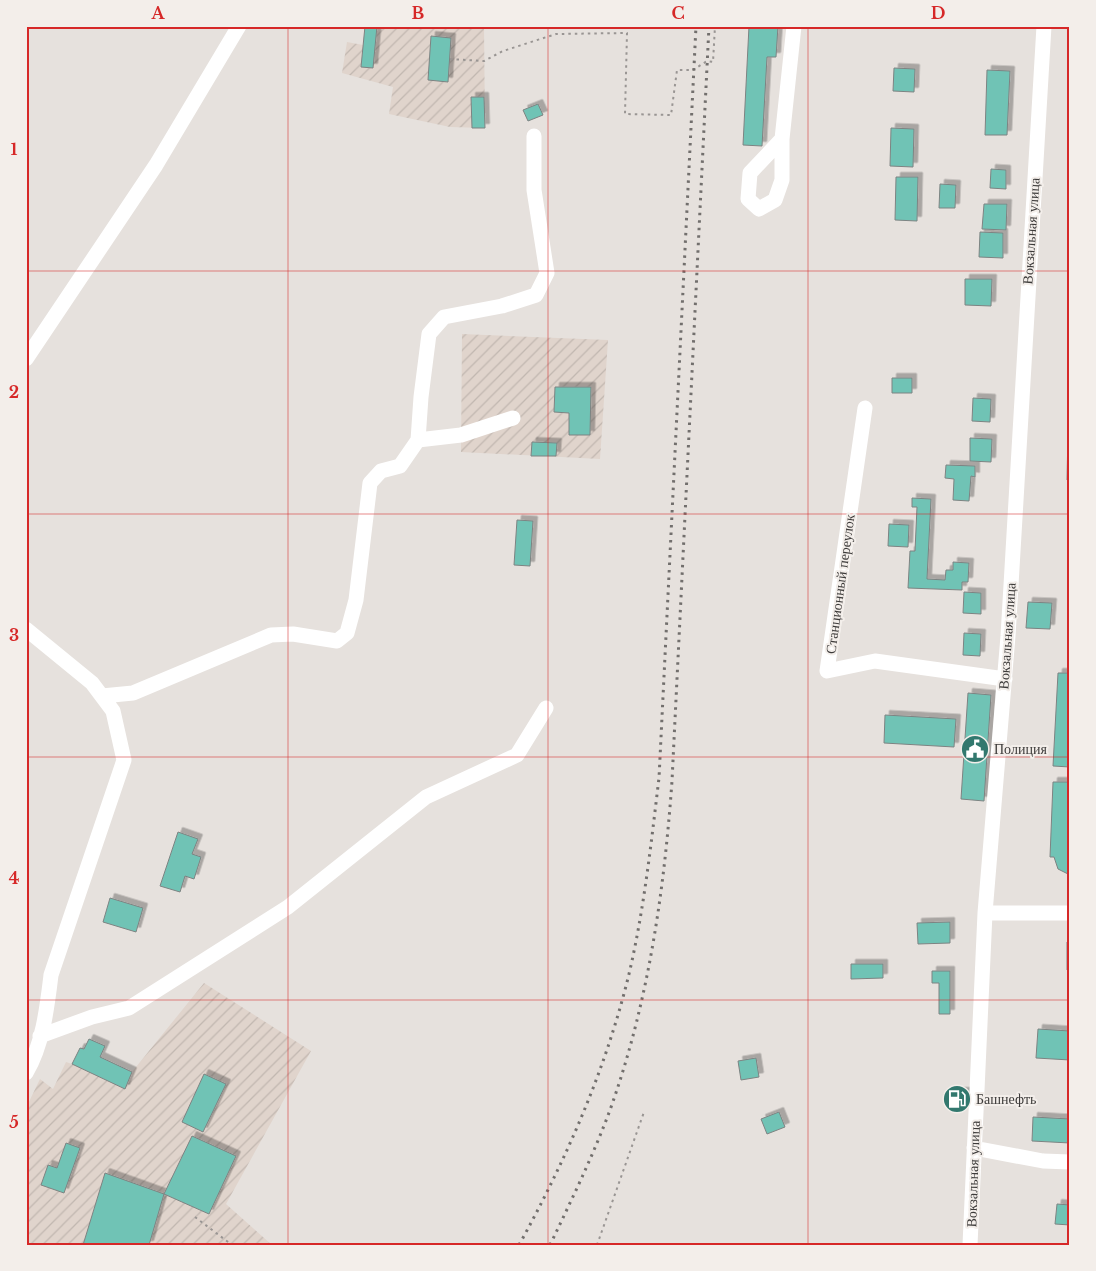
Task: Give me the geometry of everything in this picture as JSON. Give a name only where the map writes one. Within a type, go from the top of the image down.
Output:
[{"type":"street","points":[[26,359],[156,166],[239,26]]},
{"type":"street","points":[[782,139],[794,26]]},
{"type":"street","name":"Вокзальная улица","points":[[970,1245],[985,913],[1005,679],[1044,26]]},
{"type":"street","points":[[102,696],[133,693],[270,635],[293,634],[337,641],[347,632],[356,600],[370,483],[381,471],[400,466],[418,440],[420,397],[429,334],[444,317],[502,306],[536,295],[547,273],[534,190],[534,136]]},
{"type":"street","name":"Станционный переулок","points":[[866,408],[827,671],[875,661],[1005,679]]},
{"type":"street","points":[[418,440],[461,435],[513,418]]},
{"type":"street","points":[[26,629],[92,683],[113,710],[124,760],[51,975],[34,1060],[26,1073]]},
{"type":"street","points":[[40,1036],[92,1017],[129,1008],[288,907],[426,797],[517,755],[546,708]]},
{"type":"street","points":[[985,913],[1070,914]]},
{"type":"street","points":[[974,1148],[1043,1160],[1070,1162]]},
{"type":"path","points":[[450,59],[484,61],[503,51],[556,34],[627,33],[625,114],[671,115],[677,70],[694,70],[707,61],[712,62],[715,26]]},
{"type":"path","points":[[597,1245],[644,1112]]},
{"type":"path","points":[[195,1217],[232,1245]]},
{"type":"shaded area","points":[[365,26],[484,26],[485,128],[450,127],[389,114],[393,87],[342,73],[347,42],[363,45]]},
{"type":"shaded area","points":[[462,334],[608,340],[600,459],[461,452]]},
{"type":"shaded area","points":[[204,983],[311,1051],[226,1204],[272,1245],[26,1245],[26,1108],[40,1079],[53,1089],[66,1062],[72,1064],[80,1048],[84,1049],[89,1039],[105,1046],[100,1057],[132,1072]]},
{"type":"building","points":[[365,26],[377,26],[373,68],[361,67]]},
{"type":"building","points":[[749,26],[778,26],[776,57],[767,57],[762,146],[743,145]]},
{"type":"building","points":[[431,36],[451,38],[448,82],[428,80]]},
{"type":"building","points":[[894,68],[915,69],[914,92],[893,91]]},
{"type":"building","points":[[987,70],[1010,71],[1007,135],[985,135]]},
{"type":"building","points":[[471,97],[484,97],[485,128],[472,128]]},
{"type":"building","points":[[538,104],[543,115],[528,121],[523,110]]},
{"type":"building","points":[[891,128],[914,129],[913,167],[890,166]]},
{"type":"building","points":[[991,169],[1006,170],[1006,189],[990,188]]},
{"type":"building","points":[[896,177],[918,177],[917,221],[895,220]]},
{"type":"building","points":[[940,184],[956,185],[955,208],[939,208]]},
{"type":"building","points":[[984,204],[1007,204],[1006,230],[982,229]]},
{"type":"building","points":[[980,232],[1003,233],[1003,258],[979,257]]},
{"type":"building","points":[[965,279],[992,279],[991,306],[965,305]]},
{"type":"building","points":[[892,378],[912,378],[912,393],[892,393]]},
{"type":"building","points":[[555,387],[591,387],[590,435],[569,435],[569,413],[554,412]]},
{"type":"building","points":[[973,398],[991,399],[990,422],[972,421]]},
{"type":"building","points":[[1068,431],[1070,431],[1070,481],[1067,480]]},
{"type":"building","points":[[970,438],[992,439],[991,462],[970,461]]},
{"type":"building","points":[[532,442],[557,443],[556,456],[531,456]]},
{"type":"building","points":[[946,465],[975,466],[975,477],[971,476],[969,501],[953,500],[954,479],[945,478]]},
{"type":"building","points":[[912,498],[931,499],[927,579],[945,580],[946,570],[953,570],[953,562],[969,563],[968,582],[962,582],[962,590],[908,588],[910,551],[915,551],[917,507],[912,507]]},
{"type":"building","points":[[517,520],[533,521],[530,566],[514,565]]},
{"type":"building","points":[[889,524],[909,525],[908,547],[888,546]]},
{"type":"building","points":[[964,592],[981,593],[981,614],[963,613]]},
{"type":"building","points":[[1028,602],[1052,603],[1050,629],[1026,628]]},
{"type":"building","points":[[964,633],[981,634],[980,656],[963,655]]},
{"type":"building","points":[[1058,673],[1070,673],[1070,767],[1053,766]]},
{"type":"building","points":[[968,693],[991,695],[984,801],[961,799]]},
{"type":"building","points":[[885,715],[956,719],[954,747],[884,743]]},
{"type":"building","points":[[1053,782],[1070,782],[1070,875],[1058,869],[1054,857],[1050,857]]},
{"type":"building","points":[[178,832],[198,839],[192,854],[201,857],[194,879],[185,876],[180,892],[160,886]]},
{"type":"building","points":[[110,898],[143,908],[136,932],[103,922]]},
{"type":"building","points":[[950,922],[950,943],[918,944],[917,923]]},
{"type":"building","points":[[1067,942],[1070,942],[1070,970],[1067,970]]},
{"type":"building","points":[[851,964],[883,964],[883,978],[851,979]]},
{"type":"building","points":[[932,971],[950,971],[950,1014],[939,1014],[939,983],[932,983]]},
{"type":"building","points":[[1038,1029],[1070,1031],[1070,1060],[1036,1058]]},
{"type":"building","points":[[89,1039],[105,1046],[100,1057],[132,1072],[125,1089],[72,1064],[80,1048],[84,1049]]},
{"type":"building","points":[[756,1058],[759,1077],[741,1080],[738,1061]]},
{"type":"building","points":[[204,1074],[226,1084],[203,1132],[182,1122]]},
{"type":"building","points":[[952,1092],[966,1092],[966,1106],[952,1107]]},
{"type":"building","points":[[779,1112],[785,1127],[767,1134],[761,1119]]},
{"type":"building","points":[[1033,1117],[1070,1119],[1070,1143],[1032,1141]]},
{"type":"building","points":[[192,1136],[236,1156],[209,1214],[164,1194]]},
{"type":"building","points":[[66,1143],[80,1148],[64,1193],[41,1185],[48,1165],[57,1168]]},
{"type":"building","points":[[105,1173],[164,1194],[149,1245],[83,1245]]},
{"type":"building","points":[[1057,1204],[1070,1205],[1070,1225],[1055,1224]]},
{"type":"railway","points":[[519,1245],[568,1147],[609,1044],[629,974],[647,877],[659,778],[696,26]]},
{"type":"railway","points":[[550,1245],[582,1178],[610,1110],[623,1070],[635,1030],[659,906],[672,781],[709,26]]},
{"type":"place","name":"Полиция","points":[[975,749]]},
{"type":"place","name":"Башнефть","points":[[957,1099]]}]
